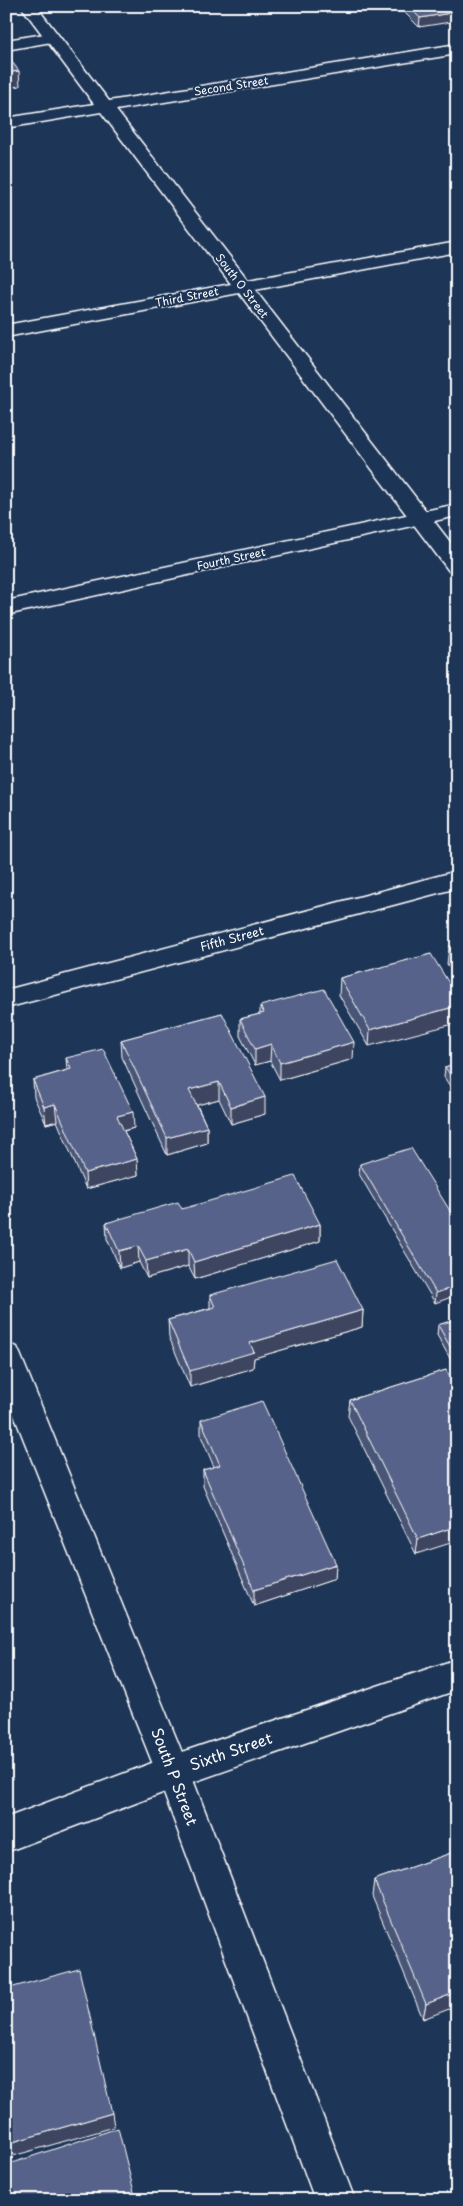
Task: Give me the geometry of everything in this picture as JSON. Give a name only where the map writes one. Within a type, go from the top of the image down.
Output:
[{"type":"street","name":"South O Street","points":[[28,6],[457,566]]},
{"type":"street","points":[[6,45],[51,38]]},
{"type":"street","name":"Second Street","points":[[6,122],[457,49]]},
{"type":"street","name":"Third Street","points":[[6,331],[457,247]]},
{"type":"street","name":"Fourth Street","points":[[6,608],[457,510]]},
{"type":"street","name":"Fifth Street","points":[[6,999],[457,879]]},
{"type":"street","name":"South P Street","points":[[6,1356],[173,1772],[335,2200]]},
{"type":"street","name":"Sixth Street","points":[[6,1835],[173,1772],[457,1674]]},
{"type":"building","points":[[408,6],[457,6],[457,12],[420,18]]},
{"type":"building","points":[[6,54],[19,71],[6,73]]},
{"type":"building","points":[[457,944],[457,959],[449,947]]},
{"type":"building","points":[[431,954],[457,996],[457,1006],[370,1030],[340,978]]},
{"type":"building","points":[[324,989],[354,1042],[280,1063],[271,1044],[255,1049],[240,1019],[264,1013],[260,1006]]},
{"type":"building","points":[[222,1013],[265,1097],[231,1107],[219,1082],[189,1090],[207,1127],[167,1138],[121,1040]]},
{"type":"building","points":[[103,1049],[133,1112],[117,1116],[137,1159],[85,1173],[55,1104],[44,1107],[33,1080],[71,1069],[66,1058]]},
{"type":"building","points":[[457,1063],[457,1085],[445,1067]]},
{"type":"building","points":[[411,1148],[457,1222],[457,1286],[436,1293],[360,1164]]},
{"type":"building","points":[[295,1176],[320,1224],[194,1262],[188,1249],[146,1261],[138,1246],[119,1251],[106,1223],[178,1202],[182,1209]]},
{"type":"building","points":[[337,1259],[363,1310],[250,1343],[254,1352],[190,1371],[168,1320],[215,1307],[210,1295]]},
{"type":"building","points":[[457,1319],[457,1359],[438,1325]]},
{"type":"building","points":[[446,1370],[457,1390],[457,1526],[418,1539],[350,1400]]},
{"type":"building","points":[[262,1401],[336,1564],[254,1590],[203,1470],[220,1465],[201,1420]]},
{"type":"building","points":[[457,1851],[457,1992],[426,2004],[374,1880]]},
{"type":"building","points":[[79,1969],[112,2113],[6,2144],[6,1989]]},
{"type":"building","points":[[118,2128],[136,2200],[6,2200],[6,2165]]}]
